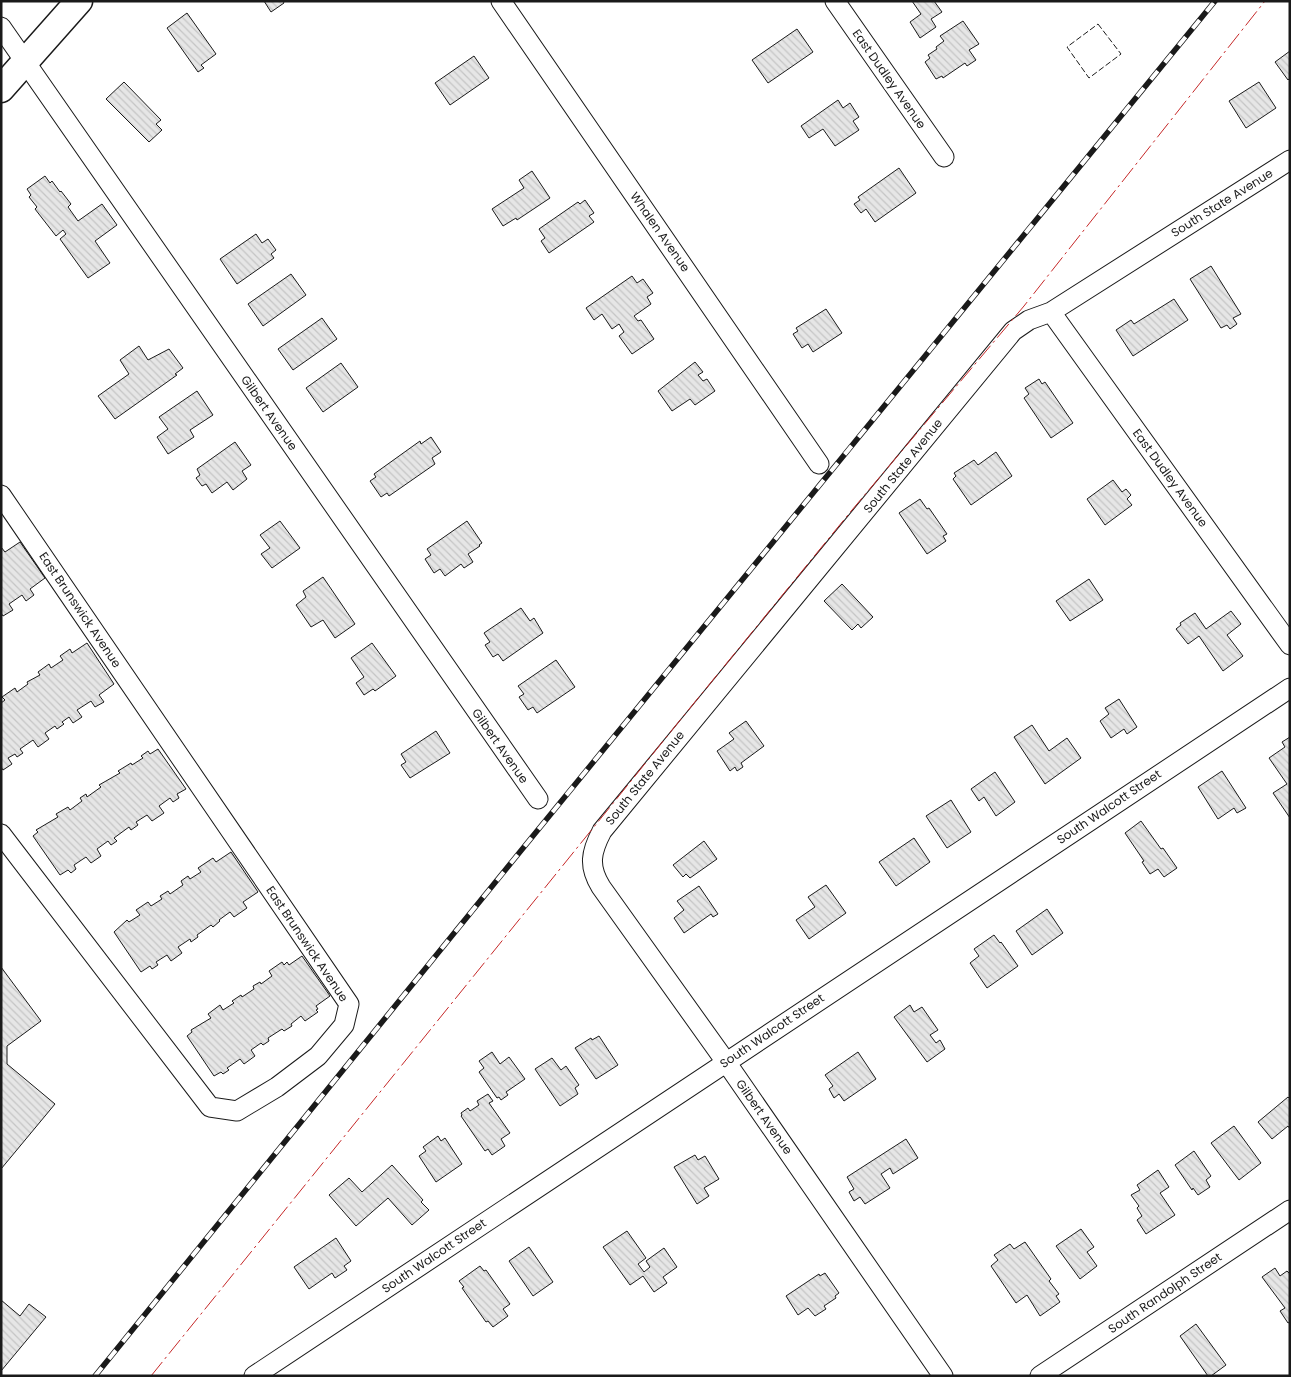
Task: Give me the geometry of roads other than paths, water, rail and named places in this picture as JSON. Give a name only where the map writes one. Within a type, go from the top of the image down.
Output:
[{"type":"main road","points":[[1,89],[78,1]]},
{"type":"street","name":"Whalen Avenue","points":[[500,1],[819,464]]},
{"type":"street","name":"East Dudley Avenue","points":[[835,1],[944,157]]},
{"type":"street","name":"Gilbert Avenue","points":[[1,27],[538,799]]},
{"type":"street","name":"South State Avenue","points":[[592,856],[595,844],[602,832],[1013,331],[1029,320],[1051,312],[1290,160]]},
{"type":"street","name":"East Dudley Avenue","points":[[1051,312],[1290,645]]},
{"type":"street","name":"East Brunswick Avenue","points":[[1,495],[349,1004],[344,1025],[318,1056],[277,1087],[237,1111],[210,1107],[1,834]]},
{"type":"street","name":"South Walcott Street","points":[[254,1376],[1290,688]]},
{"type":"street","name":"Gilbert Avenue","points":[[592,856],[595,877],[601,887],[726,1062],[943,1376]]},
{"type":"street","name":"South Randolph Street","points":[[1040,1376],[1290,1210]]},
{"type":"railway","points":[[95,1376],[528,842],[1215,1]]}]
